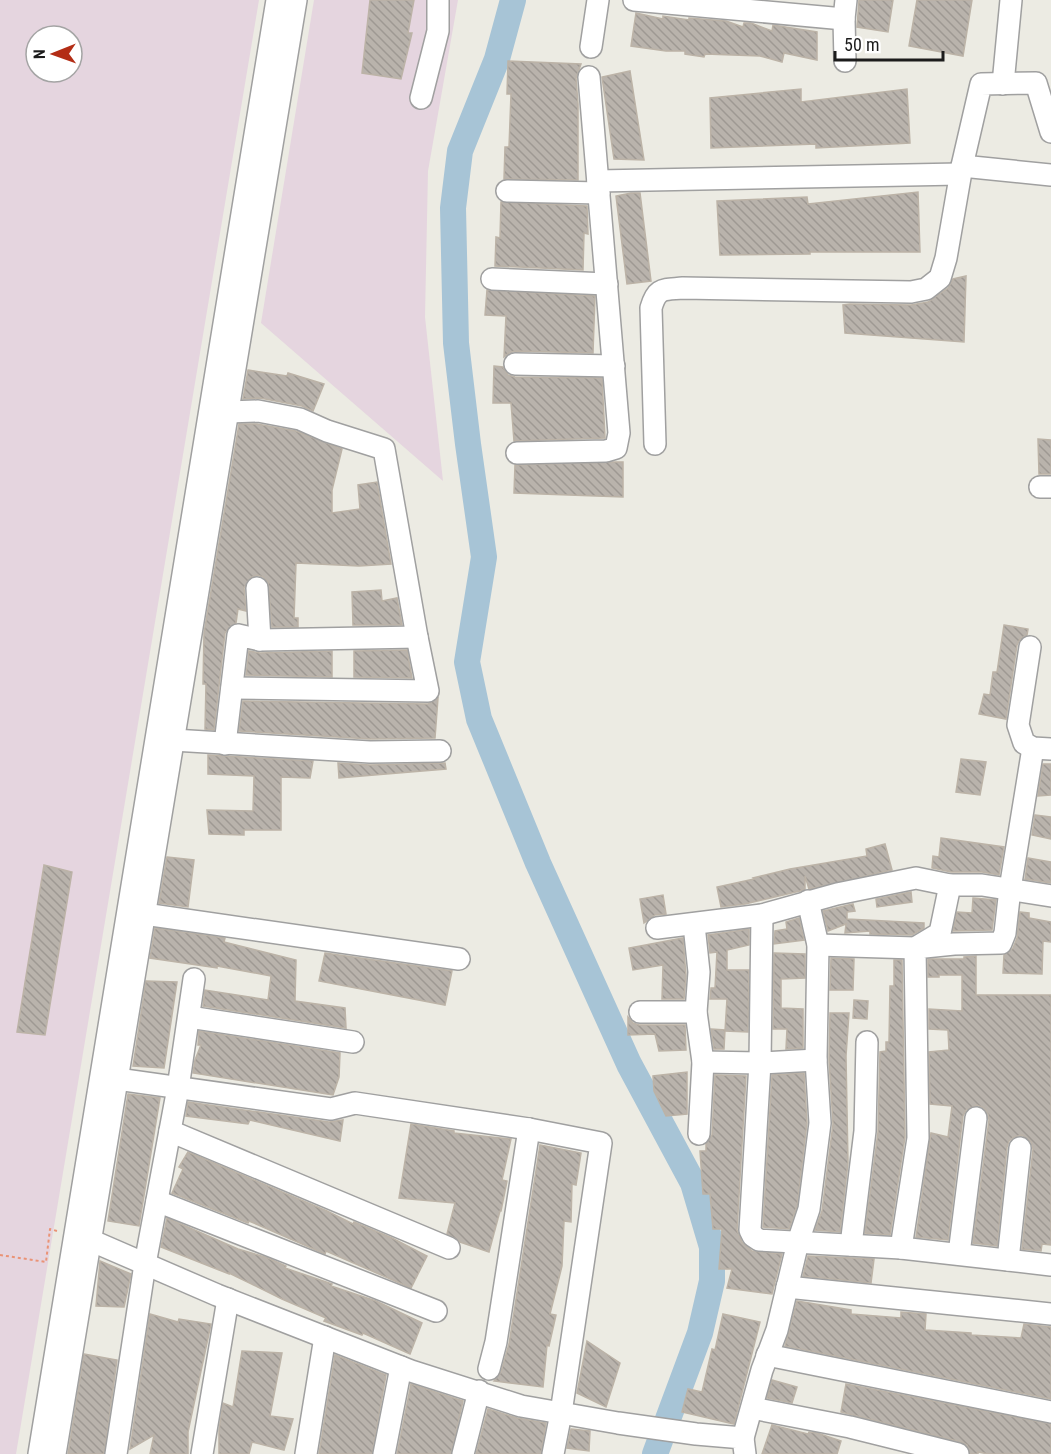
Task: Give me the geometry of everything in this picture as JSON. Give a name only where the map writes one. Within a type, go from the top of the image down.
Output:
[{"type":"street","points":[[39,1454],[277,0]]},
{"type":"street","points":[[55,1454],[296,0]]},
{"type":"street","points":[[421,98],[438,31],[438,0]]},
{"type":"street","points":[[591,47],[598,0]]},
{"type":"street","points":[[634,0],[845,10],[845,61]]},
{"type":"street","points":[[1003,84],[1011,0]]},
{"type":"street","points":[[517,453],[606,451],[616,447],[620,433],[590,77]]},
{"type":"street","points":[[655,444],[651,308],[654,295],[662,290],[683,288],[911,292],[926,289],[940,278],[946,258],[961,170],[981,84],[1036,83],[1051,132]]},
{"type":"street","points":[[507,190],[961,170],[1051,175]]},
{"type":"street","points":[[492,279],[607,284]]},
{"type":"street","points":[[515,364],[614,366]]},
{"type":"street","points":[[228,412],[258,411],[300,419],[327,431],[384,449],[428,691],[232,688]]},
{"type":"street","points":[[257,588],[260,640]]},
{"type":"street","points":[[225,744],[238,635],[260,640],[417,637]]},
{"type":"street","points":[[818,945],[915,948],[1001,943],[1005,933],[1010,889],[1042,749],[1024,743],[1017,725],[1030,647]]},
{"type":"street","points":[[173,740],[370,752],[440,751]]},
{"type":"street","points":[[657,928],[762,915],[808,901],[916,878],[950,885],[982,885],[1051,896]]},
{"type":"street","points":[[915,948],[940,933],[950,885]]},
{"type":"street","points":[[90,1240],[228,1299],[401,1367],[521,1406],[696,1434],[744,1446],[752,1408],[767,1355],[777,1330],[798,1242],[809,1209],[820,1123],[816,1060],[818,945],[808,901]]},
{"type":"street","points":[[144,914],[459,959]]},
{"type":"street","points":[[762,915],[760,1063],[750,1230],[753,1236],[759,1240],[901,1248],[1051,1265]]},
{"type":"street","points":[[694,925],[699,972],[696,1012],[703,1062],[699,1134]]},
{"type":"street","points":[[901,1248],[918,1138],[915,948]]},
{"type":"street","points":[[116,1454],[145,1264],[178,1088],[194,979]]},
{"type":"street","points":[[640,1012],[696,1012]]},
{"type":"street","points":[[189,1017],[353,1042]]},
{"type":"street","points":[[851,1245],[865,1131],[867,1042]]},
{"type":"street","points":[[703,1062],[760,1063],[816,1060]]},
{"type":"street","points":[[117,1079],[331,1109],[355,1103],[529,1129],[601,1143],[553,1454]]},
{"type":"street","points":[[958,1254],[976,1118]]},
{"type":"street","points":[[489,1369],[496,1342],[529,1129]]},
{"type":"street","points":[[170,1131],[449,1248]]},
{"type":"street","points":[[1008,1260],[1020,1148]]},
{"type":"street","points":[[157,1201],[436,1311]]},
{"type":"street","points":[[787,1287],[1051,1314]]},
{"type":"street","points":[[202,1454],[228,1299]]},
{"type":"street","points":[[306,1454],[325,1337]]},
{"type":"street","points":[[767,1355],[1051,1412]]},
{"type":"street","points":[[384,1454],[401,1367]]},
{"type":"street","points":[[463,1454],[478,1391]]},
{"type":"street","points":[[752,1408],[850,1427],[958,1454]]},
{"type":"path","points":[[0,1255],[46,1262],[50,1229]]},
{"type":"shaded area","points":[[0,0],[259,0],[16,1454],[0,1454]]},
{"type":"shaded area","points":[[314,0],[458,0],[428,171],[425,317],[443,481],[261,323]]},
{"type":"building","points":[[370,0],[414,0],[408,33],[412,33],[401,79],[362,73]]},
{"type":"building","points":[[859,0],[893,0],[888,32],[857,27]]},
{"type":"building","points":[[917,0],[972,0],[963,56],[909,46]]},
{"type":"building","points":[[636,13],[663,19],[663,16],[689,20],[689,18],[726,21],[743,27],[744,23],[751,23],[772,31],[773,25],[817,32],[817,60],[784,53],[782,62],[760,56],[705,54],[704,57],[685,54],[685,51],[631,46]]},
{"type":"building","points":[[508,61],[581,64],[576,78],[578,180],[504,179],[505,147],[509,147],[511,94],[507,94]]},
{"type":"building","points":[[630,71],[644,160],[614,159],[602,77]]},
{"type":"building","points":[[801,89],[801,102],[907,89],[910,143],[816,148],[816,144],[711,148],[710,98]]},
{"type":"building","points":[[918,192],[920,252],[720,255],[717,201],[807,197],[808,204]]},
{"type":"building","points":[[640,193],[651,281],[627,284],[616,196]]},
{"type":"building","points":[[501,202],[587,206],[588,234],[584,233],[583,270],[495,266],[496,237],[500,238]]},
{"type":"building","points":[[966,276],[964,342],[845,333],[843,305],[911,305],[928,302],[948,288],[953,279]]},
{"type":"building","points":[[487,290],[595,296],[593,353],[515,351],[504,357],[506,316],[485,315]]},
{"type":"building","points":[[494,366],[503,367],[508,375],[515,377],[602,378],[605,438],[514,441],[511,403],[493,403]]},
{"type":"building","points":[[248,370],[287,376],[288,373],[324,384],[313,411],[302,406],[260,398],[243,399]]},
{"type":"building","points":[[239,424],[257,424],[296,431],[342,449],[332,490],[332,513],[360,509],[358,485],[377,482],[391,564],[359,566],[296,563],[294,618],[298,618],[298,627],[272,627],[268,582],[257,575],[250,578],[244,588],[246,611],[238,609],[236,623],[225,633],[214,730],[205,729],[204,633]]},
{"type":"building","points":[[1038,439],[1051,440],[1051,474],[1039,474]]},
{"type":"building","points":[[623,462],[623,497],[514,493],[515,465]]},
{"type":"building","points":[[381,590],[382,601],[397,598],[402,625],[353,625],[352,592]]},
{"type":"building","points":[[1004,625],[1028,629],[1027,635],[1020,639],[1017,645],[1006,719],[979,714],[984,694],[990,695],[993,672],[997,672]]},
{"type":"building","points":[[407,650],[412,678],[354,677],[354,651]]},
{"type":"building","points":[[249,651],[260,653],[332,651],[332,677],[246,675]]},
{"type":"building","points":[[438,698],[435,738],[370,739],[239,731],[243,701],[428,704]]},
{"type":"building","points":[[208,755],[313,761],[310,778],[281,777],[281,830],[244,830],[244,835],[209,834],[207,810],[253,811],[254,776],[208,774]]},
{"type":"building","points":[[961,759],[986,762],[980,795],[956,792]]},
{"type":"building","points":[[338,763],[370,765],[445,763],[446,769],[339,778]]},
{"type":"building","points":[[1043,764],[1051,764],[1051,795],[1038,796]]},
{"type":"building","points":[[1035,815],[1051,817],[1051,839],[1032,835]]},
{"type":"building","points":[[941,838],[1004,847],[999,875],[982,872],[951,872],[932,868],[933,856],[939,857]]},
{"type":"building","points":[[885,844],[892,870],[809,889],[805,876],[805,889],[800,891],[745,904],[721,907],[717,887],[790,869],[867,856],[866,849]]},
{"type":"building","points":[[167,857],[194,860],[188,907],[159,903]]},
{"type":"building","points":[[1028,858],[1051,862],[1051,883],[1025,879]]},
{"type":"building","points":[[44,865],[72,872],[45,1035],[17,1032]]},
{"type":"building","points":[[911,892],[912,902],[877,907],[876,899]]},
{"type":"building","points":[[663,895],[666,914],[655,915],[644,923],[640,899]]},
{"type":"building","points":[[973,898],[996,900],[992,930],[953,931],[957,912],[972,913]]},
{"type":"building","points":[[853,904],[855,911],[847,912],[847,919],[924,923],[924,928],[912,935],[870,934],[870,931],[845,933],[846,924],[828,931],[823,911]]},
{"type":"building","points":[[1020,912],[1029,913],[1029,918],[1051,922],[1051,942],[1043,941],[1042,974],[1003,973],[1004,955],[1013,948],[1017,938]]},
{"type":"building","points":[[799,918],[804,940],[774,944],[775,931],[787,929],[786,922]]},
{"type":"building","points":[[155,928],[225,938],[224,942],[296,960],[295,1001],[345,1008],[346,1028],[203,1006],[205,990],[268,1000],[271,976],[217,966],[217,968],[150,958]]},
{"type":"building","points":[[749,929],[749,945],[727,950],[727,970],[749,970],[748,1032],[725,1031],[727,999],[710,999],[711,988],[715,988],[717,952],[710,953],[708,935]]},
{"type":"building","points":[[683,938],[686,976],[684,999],[662,999],[663,965],[633,970],[629,948]]},
{"type":"building","points":[[325,953],[452,971],[445,1005],[319,981]]},
{"type":"building","points":[[774,953],[805,954],[805,978],[781,979],[781,1008],[803,1009],[803,1048],[786,1049],[787,1029],[773,1029]]},
{"type":"building","points":[[976,956],[976,995],[1051,995],[1051,1245],[1042,1244],[1041,1251],[1022,1249],[1033,1149],[1031,1142],[1022,1135],[1009,1141],[1007,1147],[997,1246],[973,1243],[989,1120],[984,1108],[977,1105],[966,1110],[963,1116],[948,1240],[916,1237],[931,1133],[948,1137],[952,1106],[930,1104],[929,1052],[949,1050],[948,1030],[929,1029],[929,1009],[962,1011],[962,975],[928,977],[928,959],[964,959],[964,957]]},
{"type":"building","points":[[831,958],[854,959],[853,990],[830,990]]},
{"type":"building","points":[[894,960],[902,960],[905,1137],[890,1235],[865,1233],[878,1132],[880,1052],[886,1051],[886,1042],[889,1042],[890,986],[894,986]]},
{"type":"building","points":[[146,981],[177,982],[164,1068],[133,1066]]},
{"type":"building","points":[[854,1000],[868,1001],[867,1019],[853,1018]]},
{"type":"building","points":[[830,1013],[849,1013],[846,1056],[848,1163],[840,1232],[815,1230],[822,1211],[833,1124],[829,1060]]},
{"type":"building","points":[[628,1017],[633,1023],[639,1025],[685,1025],[686,1050],[659,1051],[655,1034],[628,1035]]},
{"type":"building","points":[[711,1029],[725,1030],[724,1049],[714,1049]]},
{"type":"building","points":[[199,1031],[340,1053],[339,1077],[333,1095],[193,1073],[201,1045],[198,1045]]},
{"type":"building","points":[[687,1072],[687,1114],[666,1116],[654,1091],[653,1076]]},
{"type":"building","points":[[804,1073],[807,1123],[797,1206],[789,1229],[763,1227],[772,1075]]},
{"type":"building","points":[[715,1075],[746,1076],[737,1230],[742,1242],[752,1251],[782,1254],[772,1294],[727,1288],[732,1269],[719,1269],[722,1229],[713,1229],[710,1194],[703,1194],[700,1151],[706,1151],[706,1144],[712,1135]]},
{"type":"building","points":[[128,1094],[160,1098],[139,1226],[108,1221]]},
{"type":"building","points":[[188,1102],[329,1122],[343,1120],[340,1141],[250,1120],[248,1124],[186,1116]]},
{"type":"building","points":[[411,1124],[454,1131],[454,1133],[511,1139],[502,1180],[507,1181],[489,1252],[460,1242],[447,1234],[455,1203],[399,1198]]},
{"type":"building","points":[[540,1145],[581,1153],[576,1185],[572,1184],[571,1222],[564,1221],[562,1266],[550,1314],[556,1315],[549,1346],[547,1345],[543,1387],[494,1381],[501,1372],[509,1344]]},
{"type":"building","points":[[188,1152],[353,1224],[354,1222],[392,1238],[427,1256],[411,1288],[326,1251],[325,1254],[249,1221],[248,1223],[172,1193],[183,1169],[179,1167]]},
{"type":"building","points":[[167,1218],[238,1249],[268,1258],[286,1266],[285,1268],[376,1301],[422,1323],[410,1354],[363,1333],[362,1335],[324,1321],[326,1318],[229,1273],[161,1247]]},
{"type":"building","points":[[808,1256],[874,1259],[871,1283],[803,1276]]},
{"type":"building","points":[[100,1261],[131,1274],[124,1307],[96,1306]]},
{"type":"building","points":[[797,1301],[851,1310],[851,1314],[901,1318],[901,1312],[926,1314],[925,1330],[971,1333],[971,1335],[1021,1338],[1024,1324],[1051,1327],[1051,1399],[785,1346]]},
{"type":"building","points":[[150,1314],[178,1322],[179,1319],[211,1324],[188,1432],[188,1454],[150,1454],[154,1435],[130,1449]]},
{"type":"building","points":[[723,1314],[760,1322],[734,1424],[682,1412],[688,1389],[702,1392]]},
{"type":"building","points":[[587,1341],[620,1363],[606,1407],[577,1393]]},
{"type":"building","points":[[242,1351],[282,1353],[270,1416],[293,1419],[284,1450],[252,1442],[249,1454],[219,1454],[219,1430],[223,1403],[233,1407]]},
{"type":"building","points":[[84,1354],[117,1360],[104,1454],[68,1454]]},
{"type":"building","points":[[335,1355],[386,1375],[372,1454],[319,1454]]},
{"type":"building","points":[[772,1380],[797,1387],[792,1403],[767,1398]]},
{"type":"building","points":[[411,1384],[463,1401],[451,1454],[397,1454]]},
{"type":"building","points":[[846,1384],[1051,1424],[1051,1454],[978,1452],[978,1454],[970,1454],[967,1445],[961,1442],[841,1412]]},
{"type":"building","points":[[488,1409],[517,1418],[546,1423],[541,1454],[476,1454]]},
{"type":"building","points":[[772,1425],[808,1434],[809,1432],[817,1433],[841,1441],[837,1454],[762,1454]]},
{"type":"building","points":[[571,1429],[590,1431],[589,1451],[567,1448]]},
{"type":"waterway","points":[[513,0],[497,59],[460,151],[453,208],[456,343],[484,557],[467,662],[479,719],[538,863],[629,1064],[693,1183],[712,1247],[712,1281],[700,1333],[655,1454]]}]
